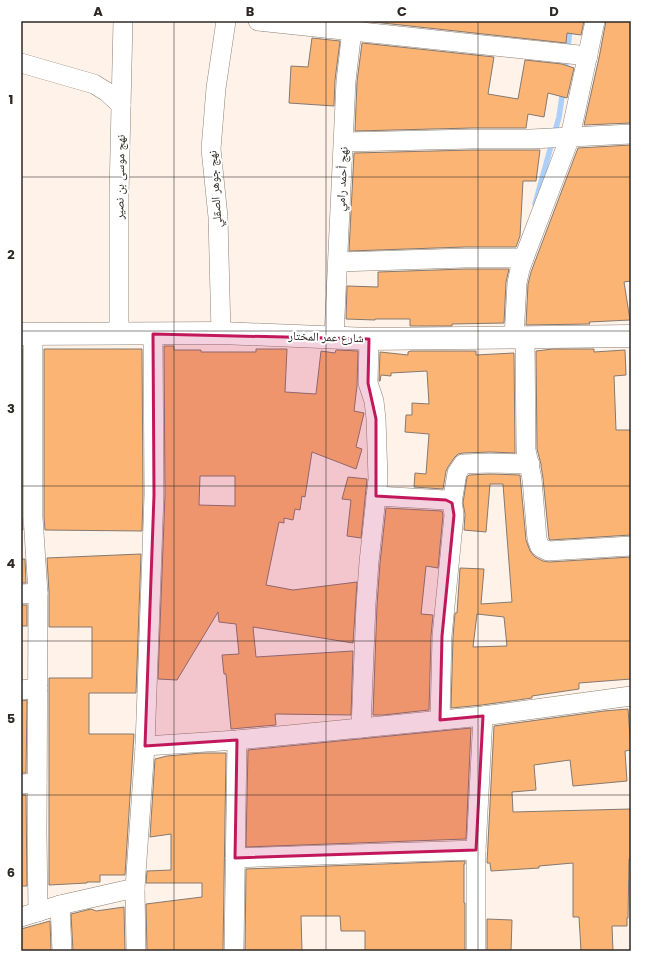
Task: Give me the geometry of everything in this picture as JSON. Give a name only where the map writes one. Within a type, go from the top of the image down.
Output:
[{"type":"street","name":"نهج موسى بن نصير","points":[[119,333],[119,194],[123,21]]},
{"type":"street","name":"نهج جوهر الصقلي","points":[[221,334],[218,217],[211,148],[216,88],[226,21]]},
{"type":"street","points":[[258,21],[352,26],[588,56]]},
{"type":"street","points":[[595,21],[570,137],[524,258],[517,283],[526,450],[530,464],[537,538],[540,547],[548,551],[631,546]]},
{"type":"street","name":"نهج أحمد رامي","points":[[334,337],[346,80],[352,26]]},
{"type":"street","points":[[21,63],[94,84],[108,92],[121,105]]},
{"type":"street","points":[[344,142],[530,139],[631,134]]},
{"type":"street","points":[[338,262],[465,258],[524,258]]},
{"type":"street","points":[[27,334],[27,494],[33,517],[30,594],[29,783],[37,834],[30,914],[60,905],[135,888]]},
{"type":"street","name":"شارع عمر المختار","points":[[27,334],[221,334],[369,338],[631,336]]},
{"type":"street","points":[[136,951],[135,888],[145,746],[154,495],[153,334]]},
{"type":"street","points":[[361,728],[366,604],[378,479],[376,419],[374,401],[368,383],[369,338]]},
{"type":"street","points":[[440,720],[442,636],[454,515],[452,502],[457,473],[463,464],[530,464]]},
{"type":"street","points":[[376,496],[446,500],[452,502]]},
{"type":"street","points":[[145,746],[237,740],[483,716],[631,696]]},
{"type":"street","points":[[476,951],[476,850],[483,716]]},
{"type":"street","points":[[234,951],[237,740]]},
{"type":"street","points":[[235,858],[476,850]]},
{"type":"street","points":[[60,905],[62,951]]},
{"type":"highlighted area","points":[[153,334],[369,339],[368,383],[376,419],[376,496],[446,500],[452,503],[454,515],[442,636],[440,720],[483,716],[476,850],[235,858],[237,740],[145,746],[154,495]]},
{"type":"building","points":[[364,21],[584,21],[581,35],[567,33],[566,43]]},
{"type":"building","points":[[606,21],[631,21],[631,123],[584,125],[599,58]]},
{"type":"building","points":[[312,38],[340,41],[335,80],[334,106],[289,103],[291,66],[308,67]]},
{"type":"building","points":[[362,43],[494,57],[488,94],[518,99],[525,60],[562,64],[574,68],[567,98],[548,93],[544,117],[528,114],[526,128],[355,131],[357,82]]},
{"type":"building","points":[[631,145],[631,281],[624,282],[630,320],[589,322],[590,324],[526,325],[528,284],[531,272],[578,148]]},
{"type":"building","points":[[540,150],[536,181],[523,181],[520,236],[516,247],[465,247],[349,251],[354,153]]},
{"type":"building","points":[[509,269],[506,282],[504,323],[452,324],[452,326],[410,326],[410,319],[346,319],[347,286],[378,287],[378,272]]},
{"type":"building","points":[[164,346],[174,346],[174,350],[201,350],[201,352],[256,352],[256,349],[287,349],[285,392],[316,394],[321,351],[335,353],[336,350],[358,351],[357,386],[354,411],[364,413],[356,447],[362,449],[356,469],[312,452],[305,497],[302,496],[300,510],[295,509],[293,520],[284,518],[284,523],[279,522],[266,585],[293,590],[357,582],[353,643],[253,627],[256,657],[353,651],[351,715],[275,714],[276,725],[231,729],[226,674],[224,674],[222,655],[239,654],[236,624],[219,622],[218,612],[177,680],[158,679],[165,495]],"holes":[[[200,476],[235,476],[235,506],[199,505]]]},
{"type":"building","points":[[22,349],[23,530],[21,530]]},
{"type":"building","points":[[44,349],[142,349],[142,531],[45,530]]},
{"type":"building","points":[[553,349],[594,349],[594,352],[625,350],[626,375],[614,376],[616,430],[631,430],[631,535],[549,539],[543,478],[537,449],[536,351]]},
{"type":"building","points":[[476,351],[476,355],[514,353],[515,453],[490,452],[458,454],[446,471],[443,489],[414,487],[415,473],[426,474],[429,434],[405,432],[406,415],[412,415],[412,403],[429,404],[427,371],[391,373],[391,376],[381,375],[379,381],[380,352],[408,355],[408,352]]},
{"type":"building","points":[[469,475],[520,475],[526,540],[530,551],[535,557],[549,562],[631,557],[631,679],[579,683],[579,689],[532,696],[532,698],[451,708],[453,637],[455,613],[457,613],[460,568],[484,569],[481,604],[512,602],[503,484],[490,484],[486,532],[464,530],[465,514],[463,503],[467,477]],"holes":[[[477,614],[504,617],[507,646],[473,647]]]},
{"type":"building","points":[[348,477],[367,479],[361,538],[347,536],[351,500],[342,499]]},
{"type":"building","points":[[386,508],[442,511],[443,515],[438,568],[426,566],[421,614],[433,615],[429,710],[373,715],[377,605]]},
{"type":"building","points":[[141,554],[136,693],[89,693],[89,734],[134,734],[125,875],[100,875],[100,882],[49,885],[49,678],[92,678],[92,627],[49,627],[47,558]]},
{"type":"building","points":[[21,559],[25,559],[26,583],[21,583]]},
{"type":"building","points":[[21,605],[27,605],[27,626],[21,626]]},
{"type":"building","points":[[27,700],[26,773],[21,773],[21,701]]},
{"type":"building","points":[[628,709],[631,750],[625,751],[627,781],[573,786],[570,760],[534,765],[536,790],[512,792],[513,812],[631,809],[631,859],[629,859],[627,926],[612,926],[613,951],[581,951],[579,917],[573,917],[573,863],[539,866],[539,868],[491,871],[490,863],[487,863],[494,726]]},
{"type":"building","points":[[471,728],[466,839],[246,847],[248,750]]},
{"type":"building","points":[[202,753],[226,753],[223,951],[147,951],[146,904],[202,897],[202,883],[146,883],[147,871],[171,870],[171,834],[150,837],[155,759],[167,756]]},
{"type":"building","points":[[21,795],[26,795],[27,886],[21,886]]},
{"type":"building","points":[[465,861],[465,951],[365,951],[365,931],[341,931],[340,916],[301,916],[302,951],[245,951],[246,869]]},
{"type":"building","points":[[124,907],[125,951],[73,951],[71,914],[91,909],[96,911]]},
{"type":"building","points":[[487,919],[512,920],[511,951],[487,951]]},
{"type":"building","points":[[50,921],[51,951],[21,951],[21,929]]},
{"type":"waterway","points":[[565,72],[571,21]]},
{"type":"waterway","points":[[535,204],[559,117],[563,90]]}]
